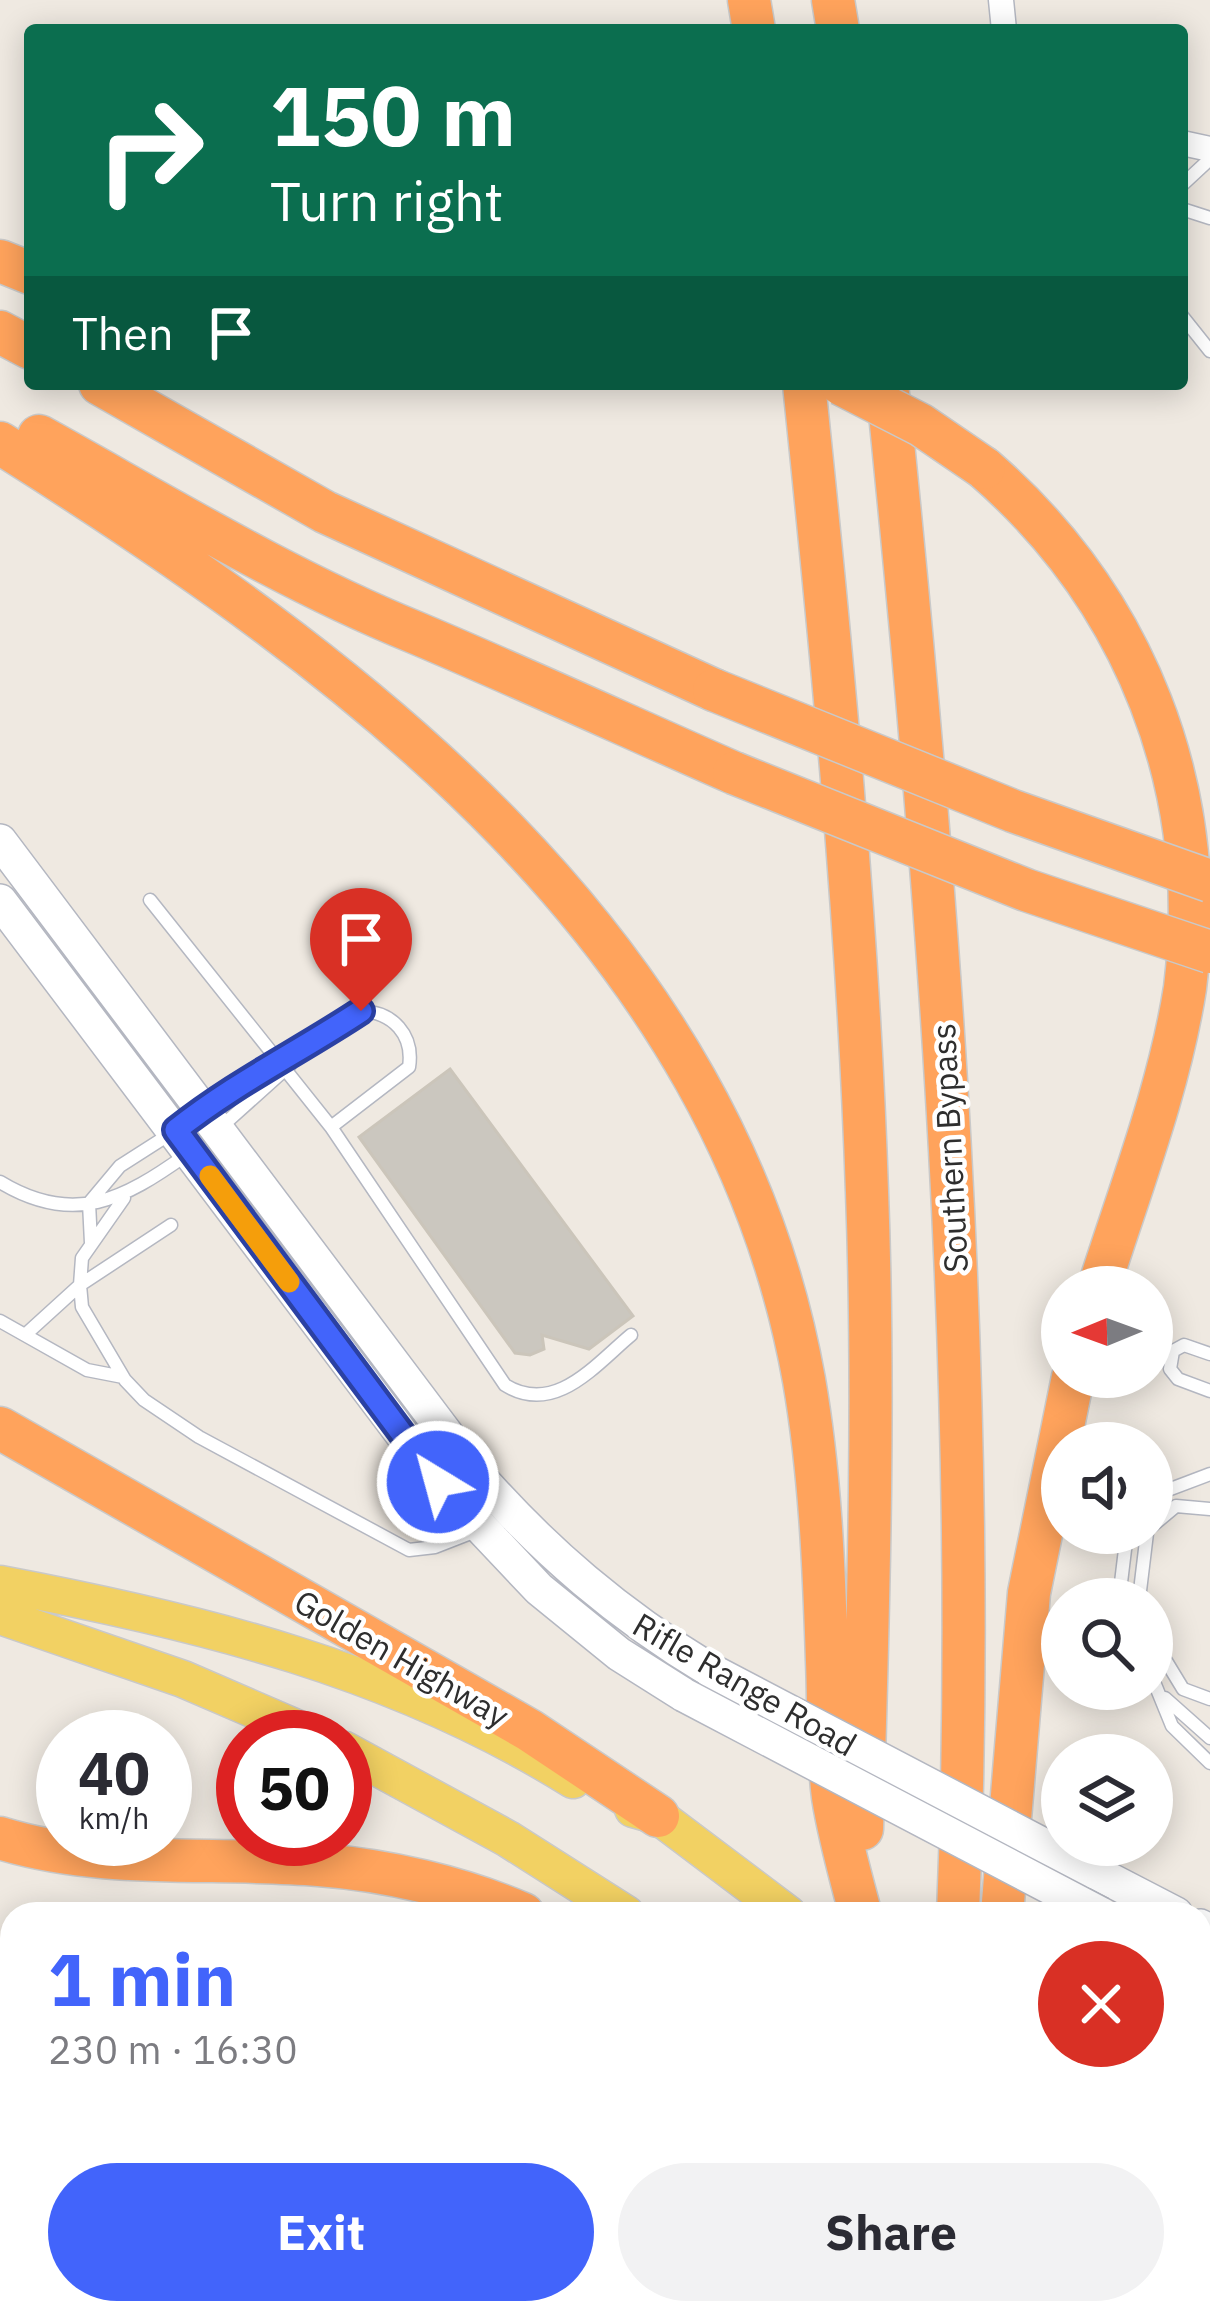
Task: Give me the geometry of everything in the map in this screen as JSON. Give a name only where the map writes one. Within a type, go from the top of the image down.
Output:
[{"type":"highway","points":[[111,390],[325,512],[714,690],[1013,811],[1210,881]]},
{"type":"highway","points":[[805,390],[855,942],[868,1196],[868,1649],[860,1902]]},
{"type":"highway","points":[[853,390],[922,425],[984,468],[1061,546],[1125,636],[1167,737],[1190,848],[1194,904],[1185,991],[1150,1127],[1107,1266]]},
{"type":"highway","name":"Southern Bypass","points":[[888,390],[924,754],[952,1198],[964,1589],[958,1902]]},
{"type":"highway","points":[[0,414],[241,547],[414,632],[467,650],[734,772],[1026,890],[1210,952]]},
{"type":"highway","points":[[0,443],[199,574],[316,662],[439,768],[546,869],[664,1020],[745,1180],[790,1314],[818,1500],[833,1795],[857,1902]]},
{"type":"highway","points":[[1002,1902],[1030,1593],[1050,1469],[1068,1398]]},
{"type":"highway","name":"Golden Highway","points":[[0,1427],[529,1730],[658,1816]]},
{"type":"highway","points":[[0,1838],[87,1855],[317,1864],[383,1873],[482,1902]]},
{"type":"main road","name":"Rifle Range Road","points":[[0,841],[395,1368],[522,1525],[646,1632],[1153,1902]]},
{"type":"main road","name":"Rifle Range Road","points":[[0,901],[480,1530],[557,1604],[684,1695],[1078,1902]]},
{"type":"main road","points":[[0,1584],[207,1626],[320,1660],[427,1703],[599,1796],[658,1816]]},
{"type":"main road","points":[[0,1616],[183,1679],[255,1710]]},
{"type":"main road","points":[[372,1765],[508,1838],[607,1902]]},
{"type":"main road","name":"Golden Highway","points":[[658,1816],[773,1902]]},
{"type":"lane","points":[[1188,179],[1210,159]]},
{"type":"lane","points":[[1188,324],[1210,351]]},
{"type":"lane","points":[[150,900],[286,1063],[505,1385],[528,1396],[557,1393],[631,1335]]},
{"type":"lane","points":[[331,1126],[405,1072],[410,1043],[389,1018],[361,1011],[184,1141],[124,1198],[82,1258],[82,1307],[123,1377],[144,1400],[199,1437],[409,1550],[435,1547],[480,1530]]},
{"type":"lane","points":[[91,1244],[89,1203],[120,1166],[184,1141],[286,1063]]},
{"type":"lane","points":[[0,1182],[36,1200],[89,1203],[124,1198]]},
{"type":"lane","points":[[25,1335],[80,1285],[171,1225]]},
{"type":"lane","points":[[0,1321],[87,1370],[123,1377]]},
{"type":"lane","points":[[1210,1354],[1184,1345],[1173,1351],[1170,1369],[1178,1379],[1210,1391]]},
{"type":"lane","points":[[1173,1488],[1210,1474]]},
{"type":"lane","points":[[1173,1509],[1210,1509]]},
{"type":"lane","points":[[1173,1673],[1183,1689],[1210,1699]]},
{"type":"lane","points":[[1173,1701],[1210,1738]]},
{"type":"lane","points":[[1165,1710],[1172,1726],[1210,1762]]},
{"type":"building","points":[[450,1069],[633,1316],[589,1349],[542,1335],[544,1349],[530,1355],[515,1353],[359,1137]]},
{"type":"slow traffic","points":[[210,1176],[289,1282]]},
{"type":"route","points":[[361,1011],[292,1058],[245,1078],[176,1130],[438,1482]]}]
